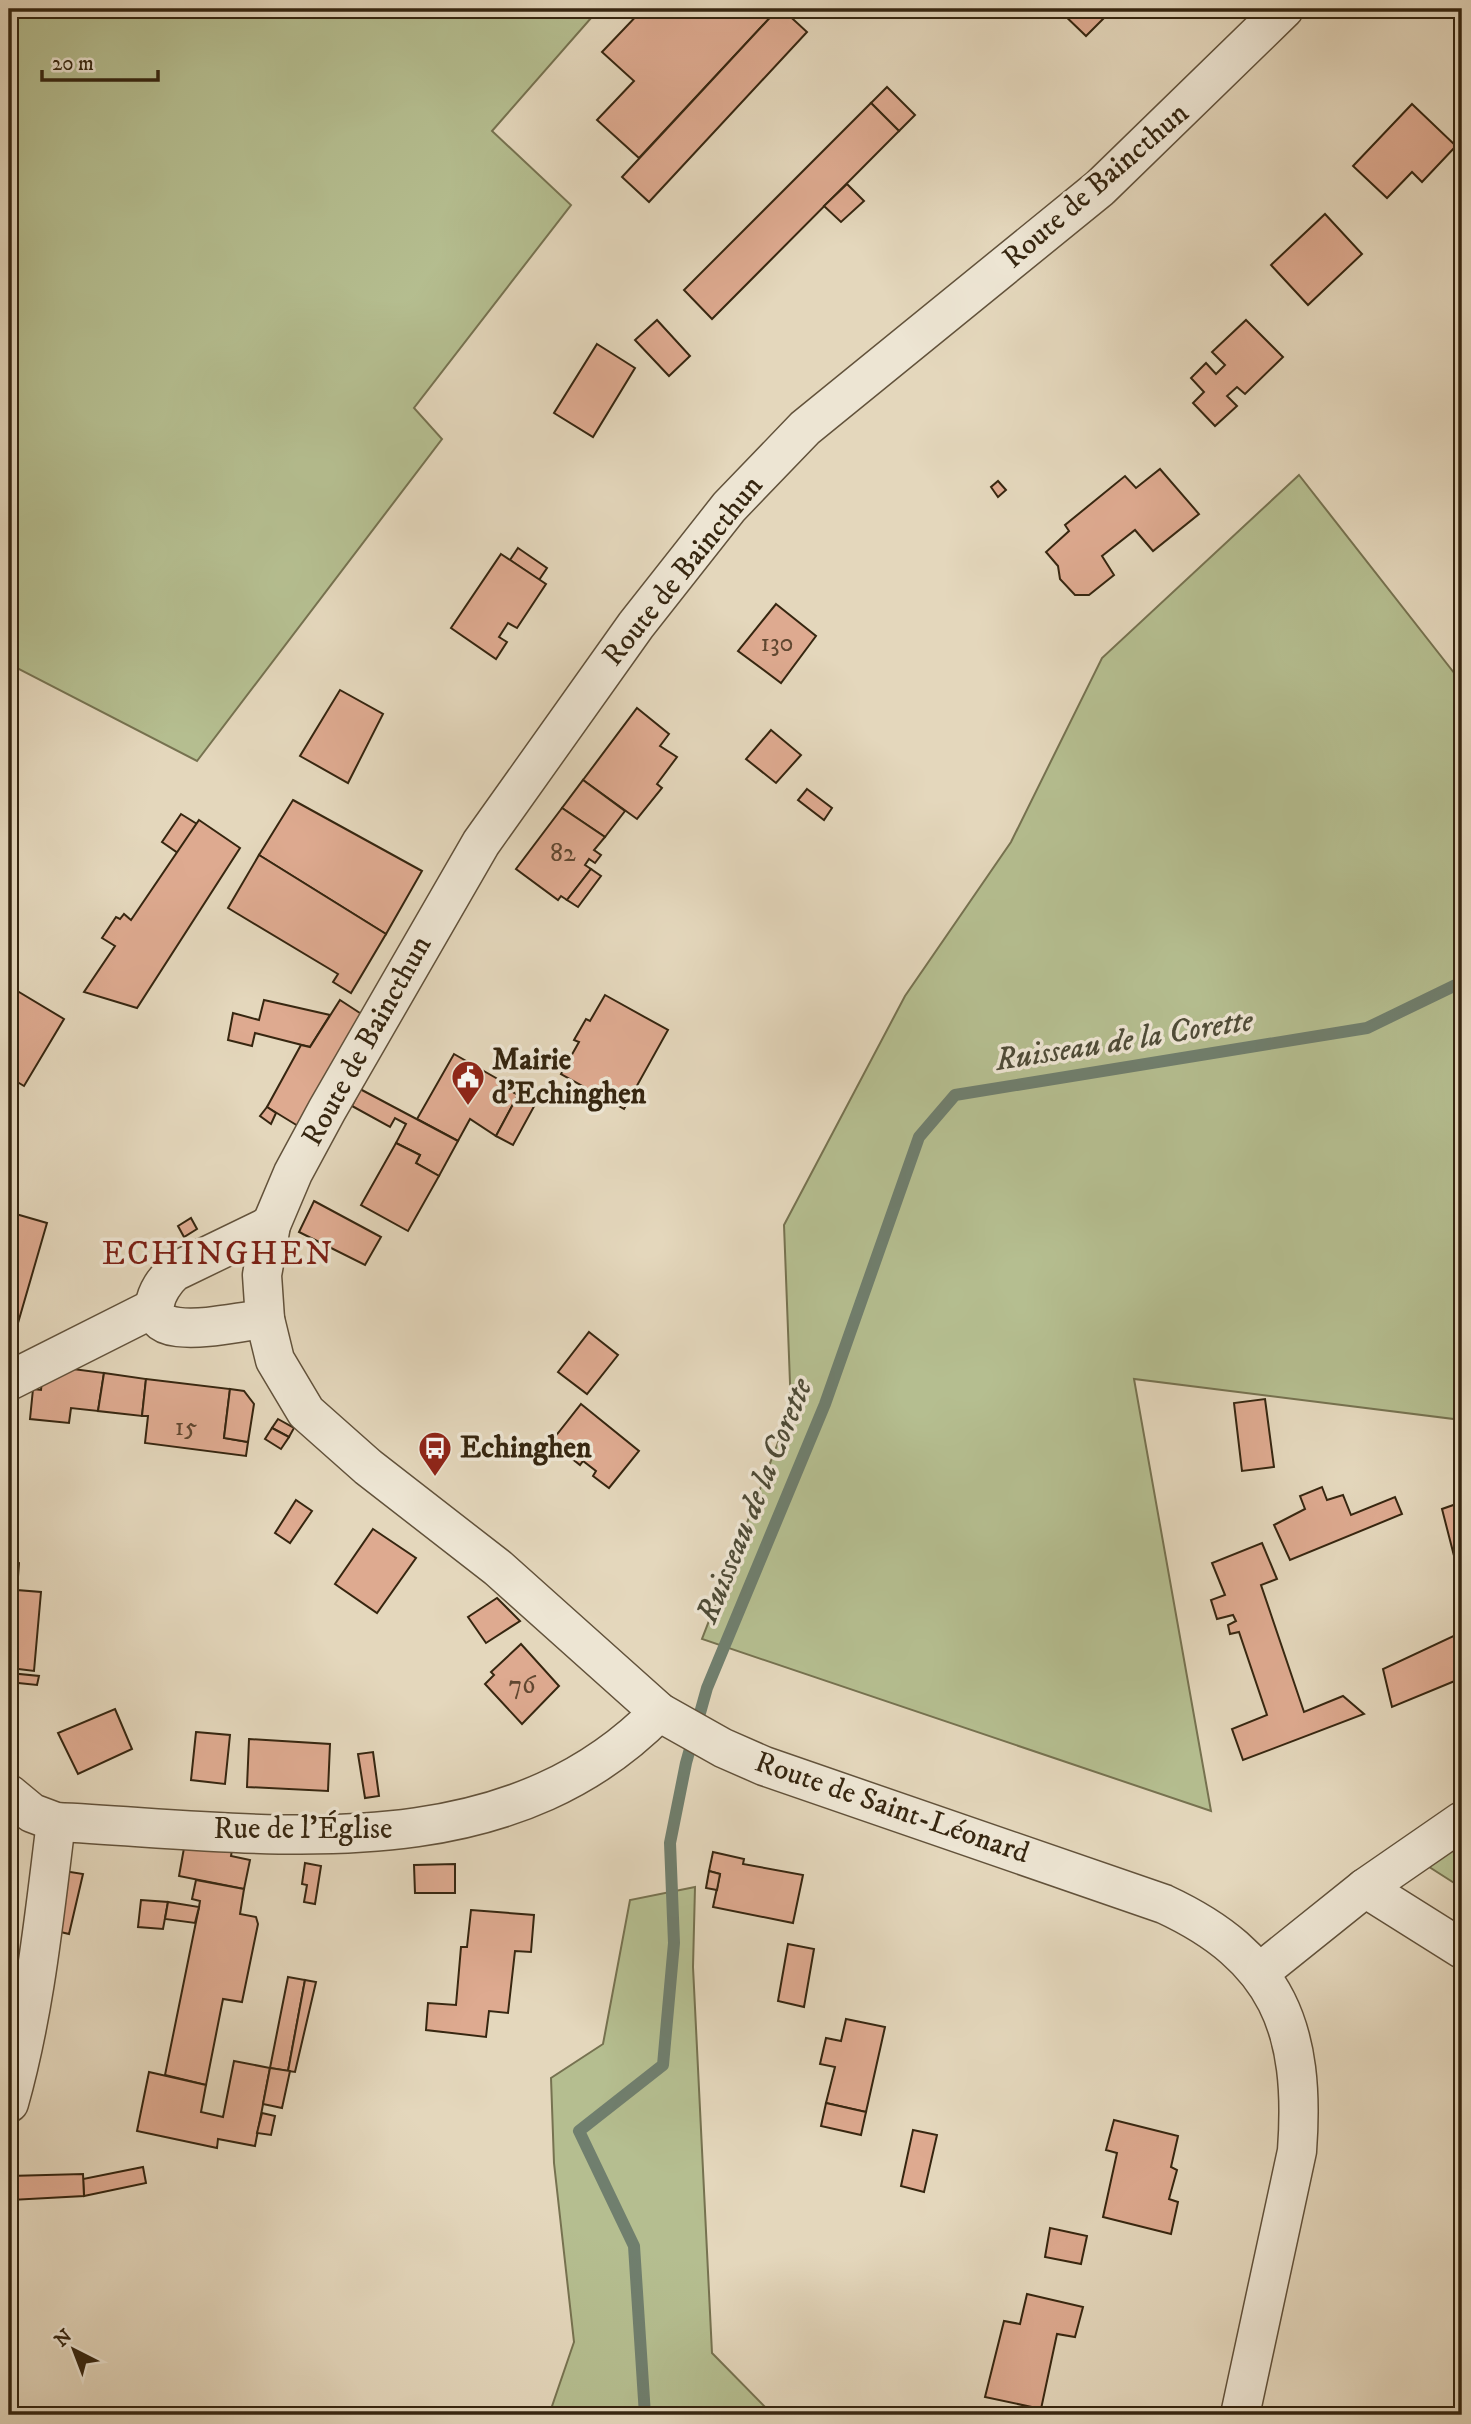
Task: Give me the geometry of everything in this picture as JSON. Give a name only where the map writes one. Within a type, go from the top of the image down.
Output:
[{"type":"street","name":"Route de Baincthun","points":[[262,1275],[271,1225],[293,1173],[481,843],[636,625],[729,507],[805,428],[1049,231],[1143,150],[1284,9]]},
{"type":"street","points":[[265,1320],[178,1327],[164,1323],[154,1308],[159,1289],[174,1272],[271,1225]]},
{"type":"street","name":"Route de Saint-Léonard","points":[[262,1275],[265,1320],[275,1360],[306,1412],[368,1467],[498,1568],[665,1716],[712,1743],[764,1766],[1164,1904],[1219,1934],[1259,1973],[1287,2021],[1298,2084],[1300,2114],[1297,2151],[1240,2415]]},
{"type":"street","points":[[9,1381],[154,1308]]},
{"type":"street","name":"Rue de l'Église","points":[[9,1794],[32,1813],[57,1822],[323,1835],[391,1831],[465,1820],[505,1809],[546,1792],[587,1769],[644,1727],[665,1716]]},
{"type":"street","points":[[1259,1973],[1365,1888],[1462,1821]]},
{"type":"street","points":[[9,2104],[26,2044],[35,1996],[57,1822]]},
{"type":"street","points":[[1365,1888],[1462,1949]]},
{"type":"green space","points":[[9,9],[599,9],[492,131],[571,205],[414,408],[442,439],[197,761],[9,664]]},
{"type":"green space","points":[[1299,475],[1462,683],[1462,1420],[1134,1379],[1211,1811],[702,1639],[791,1409],[784,1225],[905,996],[1011,842],[1102,658]]},
{"type":"green space","points":[[1462,1835],[1462,1888],[1423,1863]]},
{"type":"green space","points":[[695,1887],[693,1967],[712,2353],[769,2411],[768,2415],[549,2415],[574,2342],[554,2163],[551,2078],[603,2044],[630,1900]]},
{"type":"building","points":[[643,9],[778,9],[639,158],[597,120],[634,81],[602,52]]},
{"type":"building","points":[[778,9],[782,9],[807,32],[649,202],[622,177]]},
{"type":"building","points":[[1058,9],[1113,9],[1086,36]]},
{"type":"building","points":[[887,87],[915,115],[899,131],[871,103]]},
{"type":"building","points":[[871,103],[899,131],[712,319],[684,290]]},
{"type":"building","points":[[1412,104],[1456,146],[1422,182],[1412,172],[1387,198],[1353,166]]},
{"type":"building","points":[[847,184],[864,201],[841,222],[824,206]]},
{"type":"building","points":[[1325,214],[1362,254],[1308,305],[1271,265]]},
{"type":"building","points":[[657,320],[690,356],[669,376],[635,340]]},
{"type":"building","points":[[1246,320],[1283,357],[1245,394],[1237,387],[1227,396],[1237,406],[1215,426],[1193,403],[1204,392],[1191,378],[1206,363],[1216,374],[1225,365],[1212,352]]},
{"type":"building","points":[[597,344],[635,368],[593,437],[554,413]]},
{"type":"building","points":[[1160,469],[1199,514],[1153,551],[1135,530],[1102,556],[1114,575],[1089,595],[1075,595],[1060,579],[1058,566],[1046,552],[1069,531],[1065,525],[1125,476],[1136,488]]},
{"type":"building","points":[[998,481],[1006,490],[998,497],[991,487]]},
{"type":"building","points":[[518,548],[547,568],[539,580],[510,560]]},
{"type":"building","points":[[501,554],[546,584],[517,628],[508,623],[499,637],[507,642],[496,659],[451,628]]},
{"type":"building","points":[[776,604],[816,636],[781,683],[738,651]]},
{"type":"building","points":[[340,690],[383,714],[348,783],[300,756]]},
{"type":"building","points":[[637,708],[669,734],[660,746],[677,757],[657,784],[662,788],[637,819],[583,780]]},
{"type":"building","points":[[771,730],[801,755],[776,783],[746,759]]},
{"type":"building","points":[[583,780],[625,811],[605,837],[562,808]]},
{"type":"building","points":[[807,789],[832,808],[824,820],[798,800]]},
{"type":"building","points":[[293,800],[422,871],[386,934],[259,855]]},
{"type":"building","points":[[562,808],[605,837],[594,850],[601,855],[595,863],[589,859],[585,865],[591,869],[567,900],[561,896],[558,900],[516,869]]},
{"type":"building","points":[[181,814],[197,824],[178,853],[162,842]]},
{"type":"building","points":[[199,820],[240,848],[137,1008],[84,992],[115,946],[102,938],[116,917],[120,919],[124,914],[131,920]]},
{"type":"building","points":[[259,855],[386,934],[351,993],[333,982],[338,974],[228,908]]},
{"type":"building","points":[[591,869],[601,876],[578,907],[567,900]]},
{"type":"building","points":[[9,986],[64,1019],[24,1086],[9,1077]]},
{"type":"building","points":[[605,995],[668,1030],[624,1109],[561,1074],[579,1042],[574,1040],[586,1019],[590,1021]]},
{"type":"building","points":[[264,1000],[330,1015],[310,1047],[255,1033],[252,1046],[228,1040],[233,1013],[259,1020]]},
{"type":"building","points":[[340,1000],[366,1017],[298,1126],[267,1107],[301,1045],[310,1047]]},
{"type":"building","name":"Mairie d'Echinghen","points":[[454,1054],[503,1082],[501,1085],[518,1095],[496,1136],[470,1119],[458,1141],[417,1119]]},
{"type":"building","points":[[503,1082],[537,1101],[513,1145],[496,1136],[518,1095],[501,1085]]},
{"type":"building","points":[[360,1089],[458,1141],[439,1176],[416,1163],[420,1155],[396,1143],[406,1124],[395,1118],[390,1127],[352,1106]]},
{"type":"building","points":[[267,1107],[276,1113],[271,1124],[260,1116]]},
{"type":"building","points":[[396,1143],[420,1155],[416,1163],[439,1176],[408,1231],[361,1205]]},
{"type":"building","points":[[314,1201],[381,1237],[365,1265],[299,1232]]},
{"type":"building","points":[[9,1212],[47,1223],[18,1323],[9,1320]]},
{"type":"building","points":[[191,1218],[197,1229],[184,1237],[178,1226]]},
{"type":"building","points":[[589,1332],[618,1355],[587,1394],[558,1372]]},
{"type":"building","points":[[73,1369],[104,1373],[98,1411],[71,1408],[69,1423],[30,1419],[33,1389],[41,1390],[42,1381]]},
{"type":"building","points":[[104,1373],[146,1379],[142,1416],[98,1411]]},
{"type":"building","points":[[146,1379],[230,1389],[224,1438],[248,1442],[246,1456],[145,1443],[148,1416],[142,1416]]},
{"type":"building","points":[[230,1389],[244,1391],[254,1404],[248,1442],[224,1438]]},
{"type":"building","points":[[1265,1399],[1274,1467],[1242,1471],[1234,1403]]},
{"type":"building","points":[[581,1404],[639,1451],[609,1488],[593,1476],[596,1471],[583,1461],[580,1465],[551,1442]]},
{"type":"building","points":[[278,1419],[294,1428],[289,1437],[272,1428]]},
{"type":"building","points":[[272,1428],[289,1437],[281,1449],[265,1439]]},
{"type":"building","points":[[1322,1487],[1327,1500],[1343,1495],[1351,1515],[1395,1497],[1402,1514],[1290,1560],[1274,1525],[1305,1509],[1300,1496]]},
{"type":"building","points":[[296,1500],[312,1511],[290,1543],[275,1533]]},
{"type":"building","points":[[1462,1502],[1462,1587],[1442,1509]]},
{"type":"building","points":[[373,1529],[416,1558],[377,1613],[335,1584]]},
{"type":"building","points":[[1262,1543],[1277,1579],[1261,1585],[1304,1712],[1343,1696],[1364,1714],[1243,1760],[1232,1729],[1267,1715],[1239,1632],[1230,1634],[1228,1625],[1236,1621],[1233,1615],[1217,1619],[1211,1600],[1225,1595],[1212,1563]]},
{"type":"building","points":[[9,1561],[19,1563],[17,1590],[41,1592],[34,1671],[10,1668],[10,1673],[39,1676],[37,1685],[9,1682]]},
{"type":"building","points":[[497,1598],[520,1621],[486,1643],[468,1617]]},
{"type":"building","points":[[1462,1632],[1462,1678],[1392,1707],[1383,1669]]},
{"type":"building","points":[[521,1644],[559,1686],[522,1724],[485,1684],[494,1675],[491,1672]]},
{"type":"building","points":[[115,1709],[132,1749],[78,1774],[58,1733]]},
{"type":"building","points":[[196,1732],[230,1735],[225,1784],[191,1780]]},
{"type":"building","points":[[249,1739],[330,1744],[328,1791],[247,1787]]},
{"type":"building","points":[[373,1752],[379,1796],[365,1798],[358,1754]]},
{"type":"building","points":[[184,1848],[232,1850],[231,1856],[250,1860],[244,1889],[179,1876]]},
{"type":"building","points":[[713,1852],[744,1859],[743,1864],[803,1875],[793,1923],[713,1907],[720,1874],[709,1871]]},
{"type":"building","points":[[305,1863],[321,1866],[315,1904],[304,1902],[307,1885],[302,1884]]},
{"type":"building","points":[[455,1864],[455,1893],[415,1893],[414,1865]]},
{"type":"building","points":[[64,1871],[83,1874],[69,1934],[52,1930]]},
{"type":"building","points":[[709,1871],[720,1874],[717,1890],[706,1888]]},
{"type":"building","points":[[196,1880],[244,1889],[240,1914],[256,1917],[258,1924],[242,2002],[223,1999],[206,2085],[165,2075],[200,1901],[192,1899]]},
{"type":"building","points":[[141,1900],[168,1902],[163,1929],[138,1927]]},
{"type":"building","points":[[168,1902],[199,1907],[195,1923],[165,1919]]},
{"type":"building","points":[[471,1910],[534,1915],[531,1952],[515,1951],[508,2013],[489,2011],[486,2037],[426,2030],[428,2003],[456,2005],[461,1947],[467,1947]]},
{"type":"building","points":[[788,1944],[814,1949],[804,2007],[778,2001]]},
{"type":"building","points":[[288,1977],[305,1980],[288,2071],[270,2068]]},
{"type":"building","points":[[305,1980],[316,1982],[295,2072],[288,2071]]},
{"type":"building","points":[[846,2019],[885,2027],[866,2112],[826,2103],[835,2067],[820,2064],[826,2038],[841,2041]]},
{"type":"building","points":[[234,2061],[270,2068],[255,2146],[218,2139],[217,2148],[137,2131],[149,2072],[206,2085],[201,2112],[223,2117]]},
{"type":"building","points":[[270,2068],[290,2071],[282,2108],[263,2104]]},
{"type":"building","points":[[826,2103],[866,2112],[861,2135],[821,2126]]},
{"type":"building","points":[[262,2113],[275,2116],[271,2135],[257,2133]]},
{"type":"building","points":[[1114,2120],[1178,2136],[1171,2167],[1177,2170],[1169,2199],[1178,2202],[1171,2234],[1103,2217],[1117,2153],[1106,2150]]},
{"type":"building","points":[[913,2130],[937,2135],[924,2192],[901,2186]]},
{"type":"building","points":[[143,2167],[146,2183],[84,2196],[83,2179]]},
{"type":"building","points":[[83,2174],[84,2196],[11,2200],[9,2176]]},
{"type":"building","points":[[1050,2228],[1087,2236],[1081,2264],[1045,2257]]},
{"type":"building","points":[[1027,2294],[1083,2307],[1075,2337],[1057,2334],[1041,2409],[985,2397],[1004,2321],[1020,2324]]},
{"type":"waterway","name":"Ruisseau de la Corette","points":[[645,2415],[634,2246],[579,2131],[663,2065],[674,1943],[670,1843],[686,1763],[707,1688],[825,1404],[919,1137],[955,1095],[1367,1028],[1462,982]]},
{"type":"place","name":"Mairie d'Echinghen","points":[[468,1107]]},
{"type":"place","name":"Echinghen","points":[[435,1478]]},
{"type":"district","name":"ECHINGHEN","points":[[218,1254]]}]
